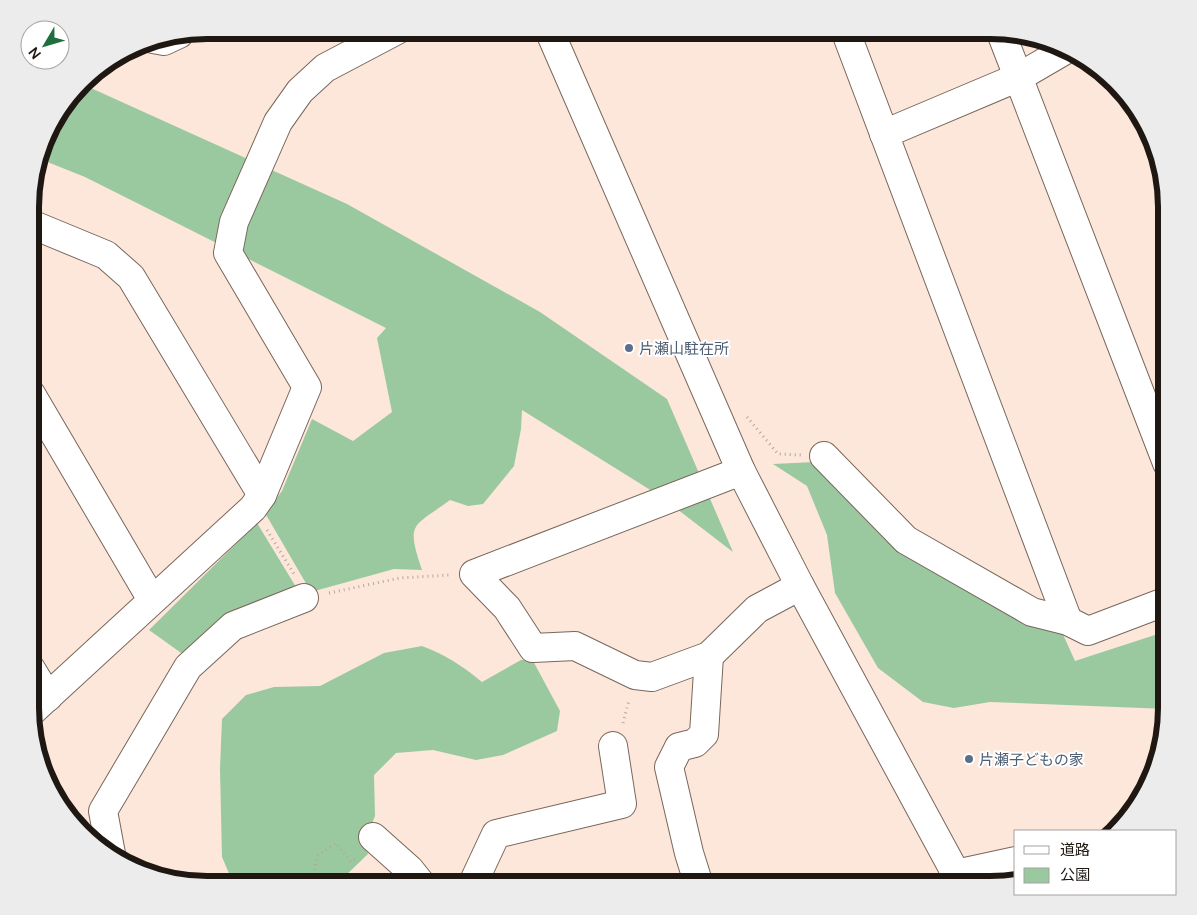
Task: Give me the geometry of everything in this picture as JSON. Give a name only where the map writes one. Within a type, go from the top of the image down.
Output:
[{"type":"street","points":[[39,705],[258,502],[307,388],[228,253],[234,222],[278,122],[300,91],[325,68],[380,39]]},
{"type":"street","points":[[553,39],[741,471],[800,586],[957,876]]},
{"type":"street","points":[[848,39],[1068,621]]},
{"type":"street","points":[[1004,39],[1158,440]]},
{"type":"street","points":[[884,134],[1019,77],[1059,54]]},
{"type":"street","points":[[39,227],[106,255],[131,277],[258,502]]},
{"type":"street","points":[[39,408],[152,600]]},
{"type":"street","points":[[824,456],[906,540],[1032,612],[1068,621],[1088,631],[1158,604]]},
{"type":"street","points":[[741,471],[474,574],[507,608],[533,648],[575,646],[635,675],[652,677],[709,656],[757,609],[800,586]]},
{"type":"street","points":[[110,845],[104,811],[188,667],[233,626],[304,598]]},
{"type":"street","points":[[696,876],[669,767],[679,747],[695,743],[704,734],[709,656]]},
{"type":"street","points":[[476,876],[496,834],[622,804],[613,746]]},
{"type":"street","points":[[372,837],[415,876]]},
{"type":"street","points":[[971,876],[1014,862]]},
{"type":"path","points":[[713,406],[739,408],[778,454],[824,456]]},
{"type":"path","points":[[258,502],[300,584],[304,598],[400,578],[474,574]]},
{"type":"path","points":[[314,876],[317,856],[336,843]]},
{"type":"green space","points":[[89,87],[347,204],[540,312],[667,399],[733,552],[660,496],[522,410],[521,429],[514,466],[483,504],[468,506],[450,500],[427,516],[416,528],[414,543],[422,570],[394,569],[311,592],[265,513],[282,491],[312,419],[353,441],[392,412],[377,338],[386,328],[85,177],[45,161],[61,122]]},
{"type":"green space","points":[[815,462],[1061,630],[1075,661],[1158,634],[1158,709],[990,702],[954,708],[923,702],[878,668],[835,593],[827,535],[807,486],[773,464]]},
{"type":"green space","points":[[257,523],[296,587],[242,607],[191,660],[149,630]]},
{"type":"green space","points":[[422,646],[453,661],[482,682],[521,660],[532,659],[560,711],[557,731],[503,755],[476,760],[433,750],[396,753],[374,775],[375,816],[365,840],[368,854],[345,876],[230,876],[222,857],[220,769],[222,719],[246,695],[274,687],[320,686],[384,653]]},
{"type":"place","name":"片瀬山駐在所","points":[[629,348]]},
{"type":"place","name":"片瀬子どもの家","points":[[969,759]]}]
